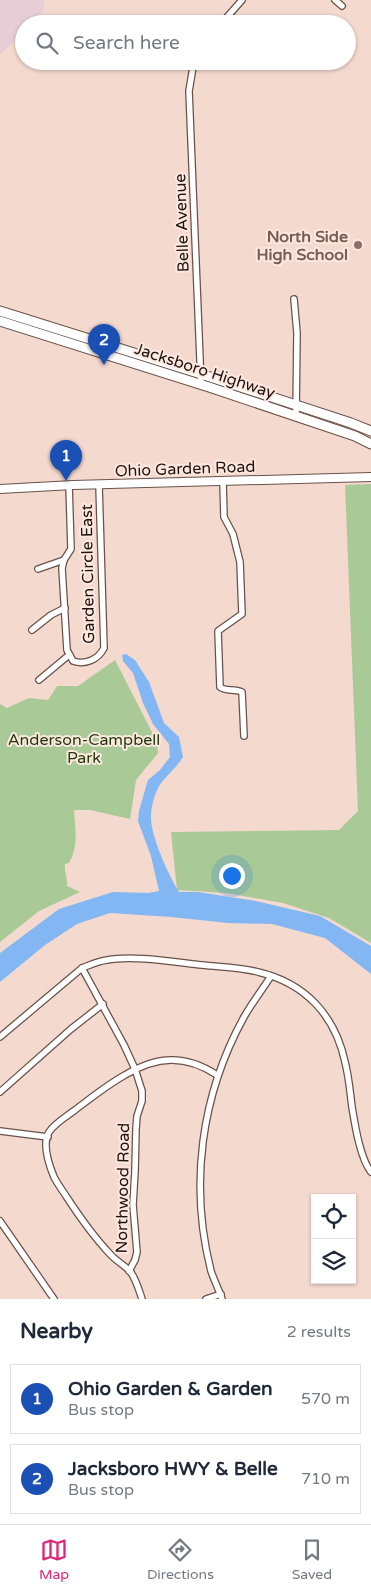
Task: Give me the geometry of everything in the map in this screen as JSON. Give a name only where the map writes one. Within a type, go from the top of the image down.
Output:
[{"type":"main road","name":"Jacksboro Highway","points":[[0,312],[201,384],[355,436],[371,444]]},
{"type":"main road","name":"Jacksboro Highway","points":[[0,321],[201,374],[371,431]]},
{"type":"street","points":[[230,15],[242,0]]},
{"type":"street","points":[[335,0],[342,6]]},
{"type":"street","name":"Belle Avenue","points":[[192,70],[189,91],[201,384]]},
{"type":"street","points":[[294,299],[297,332],[296,416]]},
{"type":"street","name":"Ohio Garden Road","points":[[0,489],[99,484],[371,477]]},
{"type":"street","points":[[223,481],[224,517],[233,534],[240,562],[242,614],[218,631],[220,687],[223,689],[237,689],[242,692],[244,736]]},
{"type":"street","name":"Garden Circle East","points":[[69,655],[73,661],[84,663],[96,658],[104,648],[99,484]]},
{"type":"street","points":[[38,680],[69,655],[67,650],[62,568],[64,560],[71,550],[69,486]]},
{"type":"street","points":[[38,569],[64,560]]},
{"type":"street","points":[[32,630],[51,615],[64,608]]},
{"type":"street","points":[[0,1036],[82,968],[102,961],[123,959],[244,969],[271,976],[302,990],[310,997],[323,1012],[340,1043],[345,1062],[354,1120],[363,1154],[371,1172]]},
{"type":"street","name":"Northwood Road","points":[[82,968],[124,1045],[142,1090],[142,1101],[137,1116],[133,1205],[137,1252],[130,1271],[142,1299]]},
{"type":"street","points":[[206,1299],[221,1297],[212,1272],[204,1231],[200,1185],[201,1151],[206,1116],[217,1075],[244,1018],[271,976]]},
{"type":"street","points":[[0,1092],[71,1029],[103,1004]]},
{"type":"street","points":[[130,1271],[110,1254],[83,1222],[54,1177],[46,1144],[49,1132],[113,1082],[151,1062],[174,1059],[189,1062],[217,1075]]},
{"type":"street","points":[[0,1131],[48,1137]]},
{"type":"street","points":[[0,1221],[54,1299]]},
{"type":"shaded area","points":[[0,0],[44,0],[44,9],[38,15],[15,15],[15,40],[0,55]]},
{"type":"green space","points":[[371,484],[371,943],[329,918],[283,903],[226,893],[177,890],[171,832],[339,830],[358,811],[345,485]]},
{"type":"green space","name":"Anderson-Campbell Park","points":[[115,660],[156,740],[158,753],[136,780],[130,819],[90,810],[74,810],[75,844],[69,863],[65,864],[65,870],[67,886],[80,892],[39,911],[0,942],[0,704],[7,708],[29,698],[48,700],[57,686],[78,686]]},
{"type":"water","points":[[126,654],[135,660],[149,682],[164,723],[179,737],[183,757],[161,783],[154,799],[151,816],[154,834],[165,866],[179,892],[198,892],[256,901],[320,916],[371,946],[371,974],[325,938],[272,924],[228,923],[110,913],[77,924],[45,945],[0,982],[0,953],[59,909],[113,892],[148,893],[159,891],[151,856],[138,821],[148,780],[160,770],[170,757],[169,744],[153,724],[143,703],[133,673],[123,661],[122,655]]},
{"type":"place","name":"North Side High School","points":[[358,245]]},
{"type":"place","name":"Jacksboro HWY & Belle","points":[[104,365]]},
{"type":"place","name":"Ohio Garden & Garden","points":[[66,481]]}]
